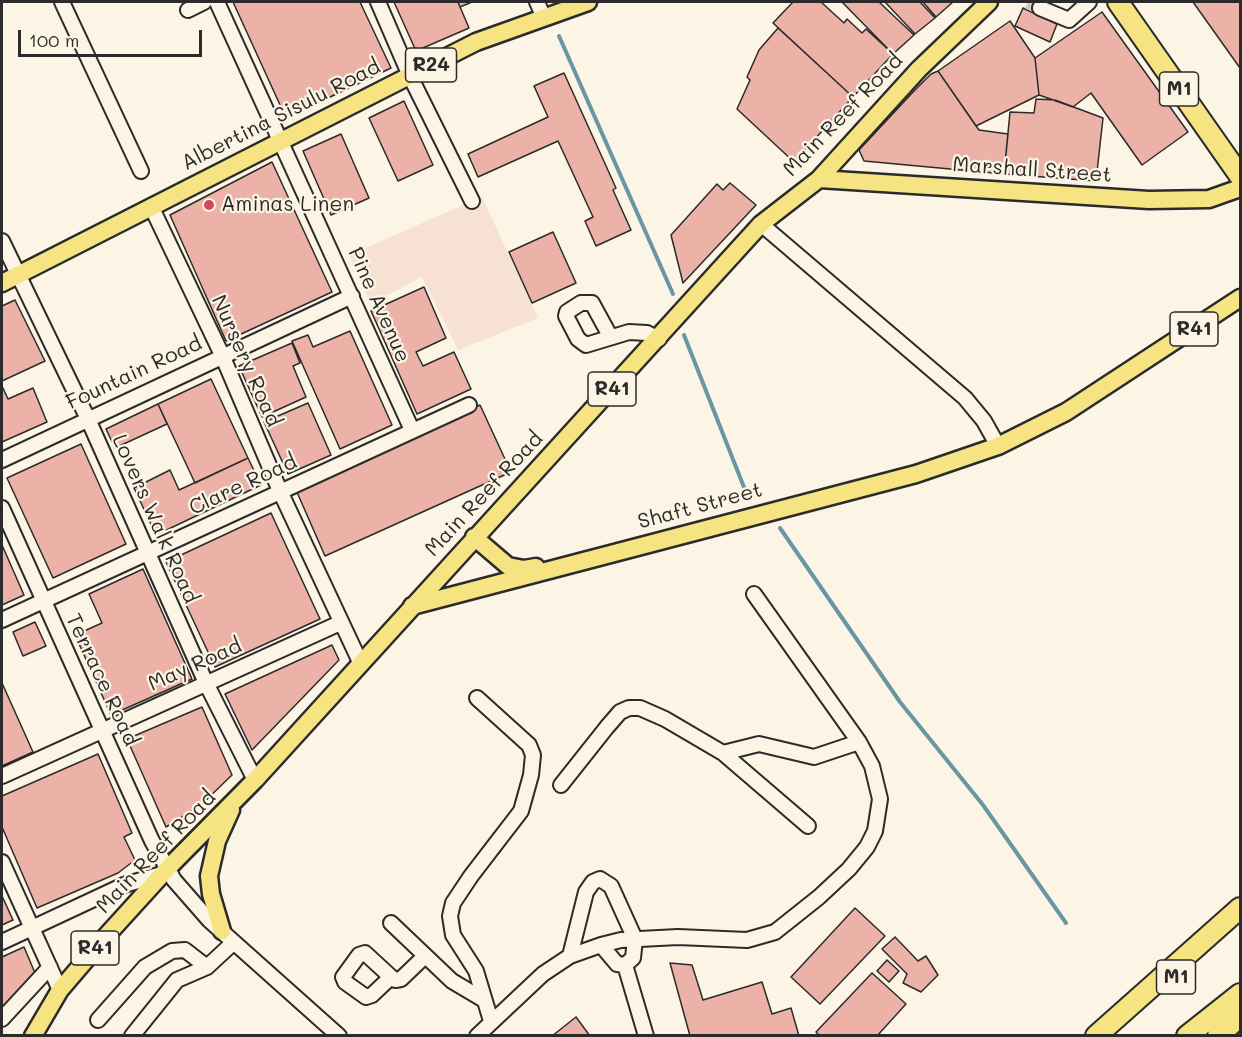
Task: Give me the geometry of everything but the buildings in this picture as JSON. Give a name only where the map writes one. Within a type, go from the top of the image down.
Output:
[{"type":"highway","name":"M1","points":[[1119,2],[1240,176]]},
{"type":"highway","name":"M1","points":[[1132,2],[1240,160]]},
{"type":"highway","points":[[1096,1035],[1240,908]]},
{"type":"highway","name":"M1","points":[[1112,1035],[1240,919]]},
{"type":"highway","points":[[1187,1035],[1240,994]]},
{"type":"highway","points":[[1218,1035],[1240,1016]]},
{"type":"main road","name":"Albertina Sisulu Road","points":[[2,283],[476,42],[588,2]]},
{"type":"main road","name":"Main Reef Road","points":[[33,1035],[60,990],[165,871],[255,780],[474,537],[659,339],[761,224],[819,179],[919,69],[988,2]]},
{"type":"main road","name":"Marshall Street","points":[[819,179],[1149,200],[1209,199],[1240,188]]},
{"type":"main road","name":"Shaft Street","points":[[412,606],[916,474],[998,446],[1066,412],[1240,298]]},
{"type":"main road","points":[[474,537],[503,563],[516,569],[556,562],[575,563]]},
{"type":"main road","points":[[228,937],[211,894],[209,876],[217,841],[235,801]]},
{"type":"street","points":[[62,2],[141,171]]},
{"type":"street","points":[[188,10],[204,2]]},
{"type":"street","name":"Pine Avenue","points":[[217,2],[412,430]]},
{"type":"street","points":[[378,2],[410,76],[472,201]]},
{"type":"street","points":[[537,2],[544,18]]},
{"type":"street","points":[[1040,8],[1069,20],[1089,2]]},
{"type":"street","points":[[1125,2],[1240,165]]},
{"type":"street","name":"Nursery Road","points":[[151,206],[222,355],[280,491],[361,664]]},
{"type":"street","points":[[761,224],[964,398],[984,421],[998,446]]},
{"type":"street","name":"Lovers Walk Road","points":[[2,241],[88,419],[206,683],[255,780]]},
{"type":"street","name":"Fountain Road","points":[[2,460],[351,296]]},
{"type":"street","points":[[610,336],[640,331],[659,339]]},
{"type":"street","name":"Clare Road","points":[[2,620],[469,405]]},
{"type":"street","name":"Terrace Road","points":[[2,508],[165,871],[228,937],[339,1035]]},
{"type":"street","points":[[477,1035],[543,974],[570,956],[601,945],[635,939],[678,937],[747,940],[762,937],[791,922],[849,869],[867,847],[875,831],[880,799],[877,782],[860,742],[754,594]]},
{"type":"street","name":"May Road","points":[[2,776],[340,623]]},
{"type":"street","points":[[477,698],[529,745],[533,755],[531,775],[521,811],[471,876],[453,903],[450,916],[453,935],[476,971],[491,1021]]},
{"type":"street","points":[[561,785],[614,720],[629,708],[640,708],[665,719],[723,753],[808,826]]},
{"type":"street","points":[[723,753],[750,744],[759,744],[814,757],[860,742]]},
{"type":"street","points":[[2,862],[60,990]]},
{"type":"street","points":[[2,942],[124,885],[165,871]]},
{"type":"street","points":[[570,956],[586,892],[593,882],[600,879],[611,886],[635,939],[633,958],[625,965]]},
{"type":"street","points":[[391,922],[452,981],[484,1000]]},
{"type":"street","points":[[132,1035],[177,980],[207,967],[228,937]]},
{"type":"street","points":[[601,945],[612,960],[625,965]]},
{"type":"street","points":[[98,1020],[145,967],[172,951],[185,950],[207,967]]},
{"type":"street","points":[[391,977],[400,979],[425,956]]},
{"type":"street","points":[[625,965],[646,1035]]},
{"type":"street","points":[[2,1019],[50,967]]},
{"type":"shaded area","points":[[482,197],[538,318],[458,350],[422,277],[371,304],[349,255]]},
{"type":"waterway","points":[[559,36],[673,294]]},
{"type":"waterway","points":[[684,335],[749,500]]},
{"type":"waterway","points":[[780,528],[900,702],[983,805],[1066,923]]},
{"type":"tunnel","points":[[1028,2],[1040,8]]},
{"type":"place","name":"Aminas Linen","points":[[209,205]]}]
